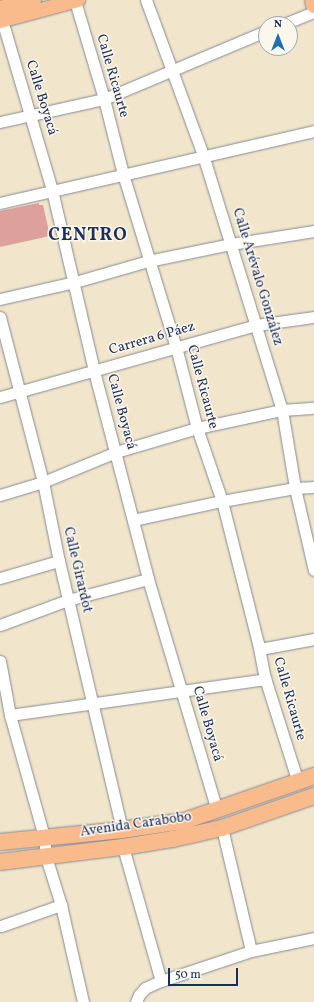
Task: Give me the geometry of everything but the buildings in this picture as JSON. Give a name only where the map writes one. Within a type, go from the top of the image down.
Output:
[{"type":"highway","points":[[313,0],[314,5]]},
{"type":"highway","name":"Avenida Carabobo","points":[[0,842],[122,830],[184,821],[314,776]]},
{"type":"highway","name":"Avenida Carabobo","points":[[0,862],[123,847],[173,839],[222,828],[314,796]]},
{"type":"main road","points":[[1,16],[34,0]]},
{"type":"main road","points":[[1,16],[77,0]]},
{"type":"street","name":"Calle Ricaurte","points":[[77,0],[123,174],[148,261],[176,347],[197,428],[222,501],[260,649],[265,679],[298,782]]},
{"type":"street","name":"Calle Arévalo González","points":[[146,0],[203,156],[282,410],[295,488],[314,570]]},
{"type":"street","points":[[298,18],[314,12]]},
{"type":"street","name":"Calle Boyacá","points":[[1,16],[52,190],[94,371],[148,579],[217,810]]},
{"type":"street","points":[[0,122],[104,99],[258,34]]},
{"type":"street","points":[[0,203],[314,131]]},
{"type":"street","points":[[0,300],[74,282],[148,261],[230,244],[314,231]]},
{"type":"street","name":"Calle Girardot","points":[[0,317],[43,482],[59,561],[122,830]]},
{"type":"street","name":"Carrera 6 Páez","points":[[0,398],[256,325],[314,317]]},
{"type":"street","points":[[0,495],[43,482],[116,452],[197,428],[282,410],[314,408]]},
{"type":"street","points":[[133,520],[222,501],[295,488],[314,487]]},
{"type":"street","points":[[0,578],[59,561]]},
{"type":"street","points":[[0,625],[68,600],[148,579]]},
{"type":"street","points":[[260,649],[314,639]]},
{"type":"street","points":[[0,661],[10,715],[44,837],[46,857],[61,905],[83,1002]]},
{"type":"street","points":[[10,715],[265,679]]},
{"type":"street","points":[[222,828],[251,951]]},
{"type":"street","points":[[123,847],[161,981]]},
{"type":"street","points":[[1,926],[61,905]]},
{"type":"street","points":[[136,1002],[139,995],[145,988],[161,981],[251,951],[314,938]]},
{"type":"district","name":"CENTRO","points":[[88,236]]}]
